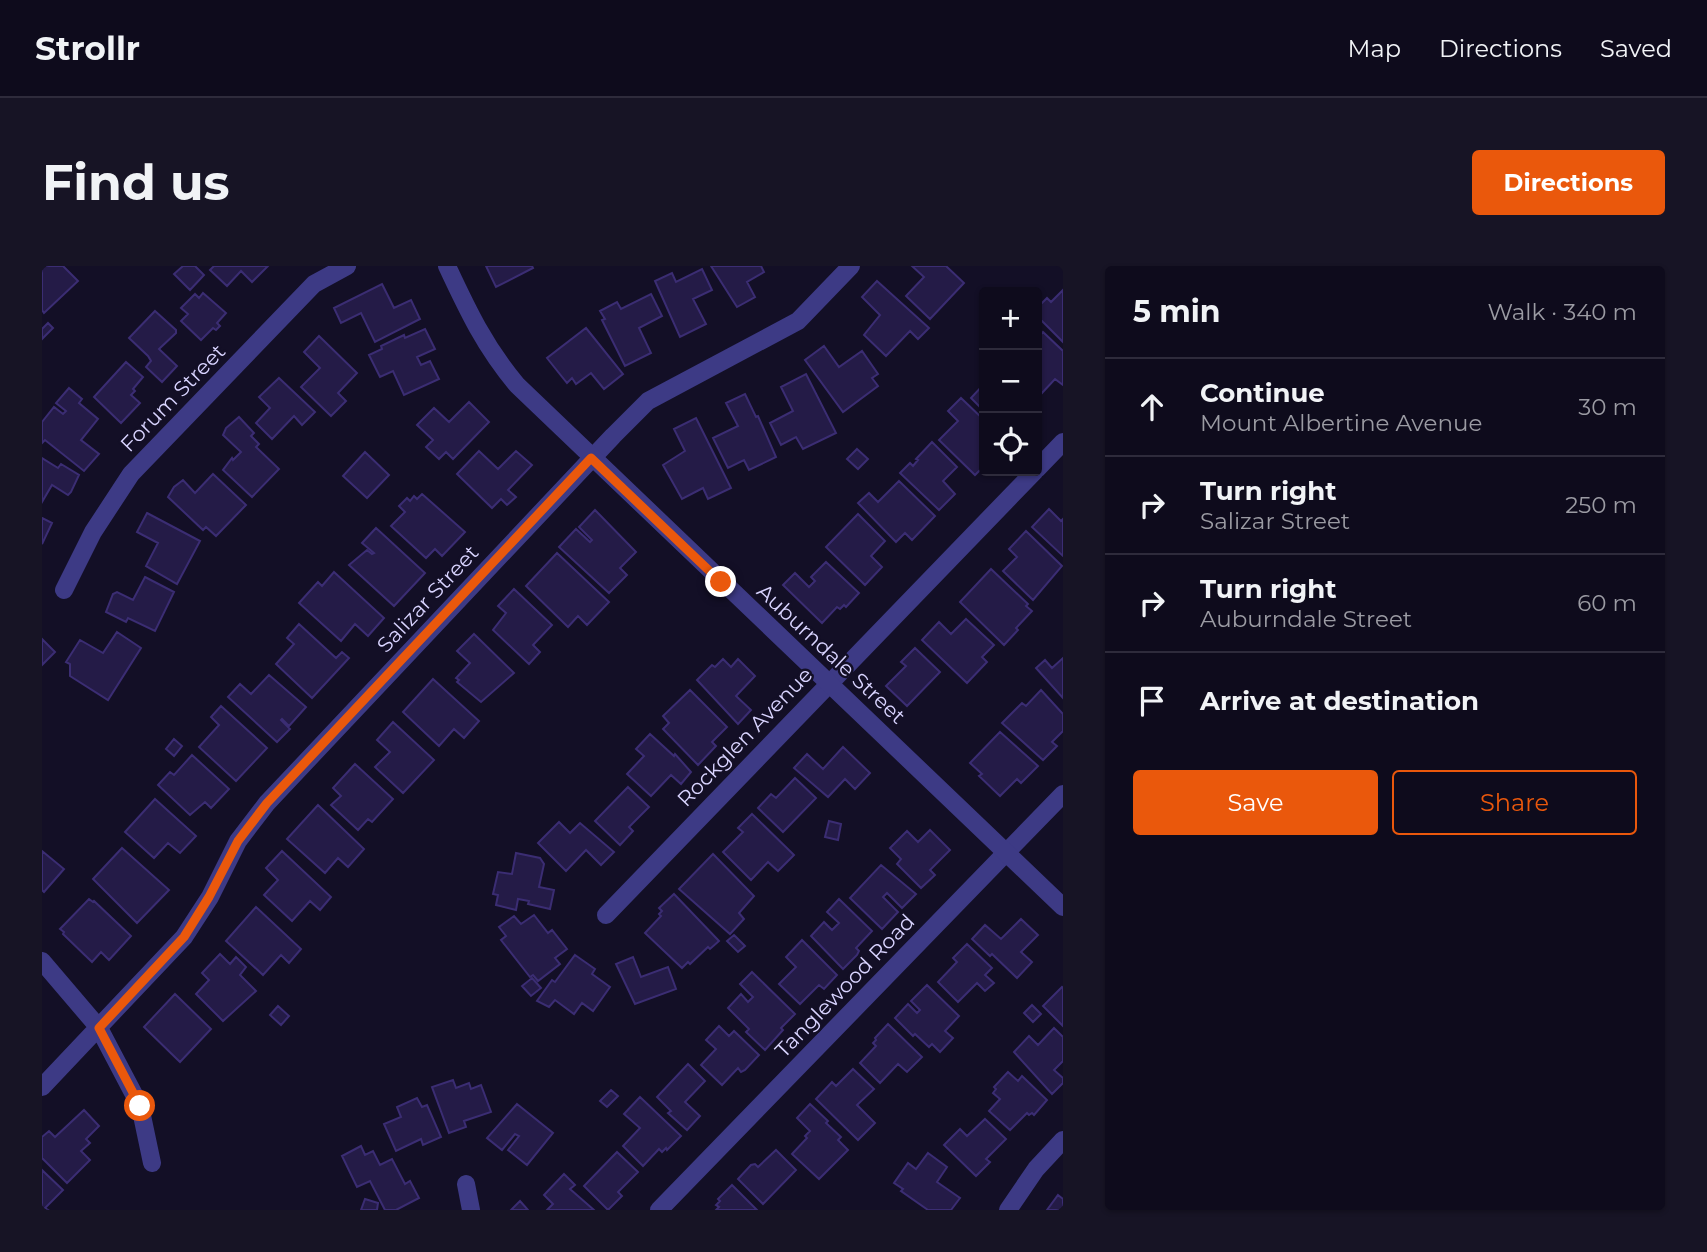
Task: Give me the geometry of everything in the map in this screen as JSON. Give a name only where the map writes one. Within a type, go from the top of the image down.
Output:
[{"type":"street","name":"Forum Street","points":[[64,590],[93,532],[131,474],[314,284],[347,266]]},
{"type":"street","name":"Auburndale Street","points":[[447,266],[478,331],[494,358],[517,385],[1063,907]]},
{"type":"street","name":"Salizar Street","points":[[42,1087],[184,937],[209,897],[238,841],[267,803],[591,458],[648,401],[798,321],[851,266]]},
{"type":"street","name":"Rockglen Avenue","points":[[1042,464],[1063,442]]},
{"type":"street","name":"Rockglen Avenue","points":[[606,915],[1030,476]]},
{"type":"street","name":"Tanglewood Road","points":[[659,1210],[1063,794]]},
{"type":"street","points":[[42,961],[99,1028],[140,1106],[152,1163]]},
{"type":"street","points":[[1008,1210],[1036,1169],[1063,1140]]},
{"type":"street","points":[[466,1184],[471,1210]]},
{"type":"building","points":[[42,266],[63,266],[78,281],[44,313],[42,310]]},
{"type":"building","points":[[183,266],[195,266],[204,275],[190,290],[174,274]]},
{"type":"building","points":[[214,266],[268,266],[252,282],[241,271],[227,286],[210,270]]},
{"type":"building","points":[[486,266],[532,266],[533,268],[496,287]]},
{"type":"building","points":[[711,266],[761,266],[764,272],[747,282],[755,297],[737,307]]},
{"type":"building","points":[[912,266],[946,266],[964,283],[930,319],[906,296],[924,277]]},
{"type":"building","points":[[702,269],[712,290],[693,299],[706,324],[680,337],[655,281],[672,273],[676,282]]},
{"type":"building","points":[[877,281],[929,328],[918,339],[910,331],[886,356],[864,335],[880,315],[862,297]]},
{"type":"building","points":[[382,284],[394,308],[411,300],[420,319],[375,342],[361,313],[341,323],[334,308]]},
{"type":"building","points":[[1063,290],[1063,342],[1042,321],[1042,303],[1047,298],[1051,302]]},
{"type":"building","points":[[203,293],[226,313],[217,323],[220,326],[216,330],[213,328],[201,340],[181,321],[188,314],[181,308],[195,294],[199,298]]},
{"type":"building","points":[[651,294],[662,316],[639,328],[651,353],[625,366],[600,311],[617,302],[621,309]]},
{"type":"building","points":[[155,311],[176,330],[159,349],[177,366],[162,382],[146,367],[151,361],[148,356],[129,338]]},
{"type":"building","points":[[48,323],[53,328],[42,339],[42,329]]},
{"type":"building","points":[[586,328],[623,374],[604,389],[591,373],[576,384],[572,378],[567,383],[547,358]]},
{"type":"building","points":[[425,329],[435,349],[417,357],[421,365],[430,361],[439,379],[404,395],[393,371],[380,377],[369,355],[404,335],[405,338]]},
{"type":"building","points":[[1042,333],[1063,351],[1063,385],[1055,379],[1042,393],[1042,350]]},
{"type":"building","points":[[319,336],[357,373],[338,393],[346,401],[331,416],[301,387],[320,368],[304,352]]},
{"type":"building","points":[[824,346],[839,367],[862,351],[878,374],[872,378],[878,386],[843,412],[805,360]]},
{"type":"building","points":[[126,362],[143,377],[131,395],[140,403],[121,423],[94,397]]},
{"type":"building","points":[[806,374],[836,433],[803,449],[796,437],[781,445],[770,423],[793,411],[781,387]]},
{"type":"building","points":[[279,378],[315,412],[302,425],[294,416],[272,439],[256,423],[270,408],[259,397]]},
{"type":"building","points":[[69,388],[82,399],[79,403],[98,419],[81,440],[99,454],[84,471],[45,440],[42,443],[42,422],[54,407],[63,414],[66,411],[56,403]]},
{"type":"building","points":[[979,389],[979,406],[971,398]]},
{"type":"building","points":[[745,394],[776,457],[749,470],[744,460],[728,468],[713,438],[738,426],[726,403]]},
{"type":"building","points":[[961,398],[979,415],[979,471],[975,475],[939,440],[958,421],[948,411]]},
{"type":"building","points":[[469,402],[489,422],[453,459],[446,452],[439,459],[426,447],[433,440],[417,425],[434,408],[449,422]]},
{"type":"building","points":[[239,417],[254,433],[251,436],[259,444],[256,447],[279,469],[252,497],[223,470],[232,458],[233,460],[241,452],[223,435],[226,428]]},
{"type":"building","points":[[696,418],[731,488],[708,499],[703,488],[682,499],[663,465],[685,451],[674,429]]},
{"type":"building","points":[[932,442],[957,467],[943,481],[955,494],[939,510],[900,473],[910,463],[913,466]]},
{"type":"building","points":[[857,449],[868,459],[858,469],[847,459]]},
{"type":"building","points":[[479,451],[498,469],[516,451],[532,465],[508,490],[516,497],[507,505],[501,499],[492,508],[457,474]]},
{"type":"building","points":[[365,452],[389,475],[367,498],[343,476]]},
{"type":"building","points":[[42,458],[58,468],[61,464],[79,475],[68,495],[52,485],[42,502]]},
{"type":"building","points":[[213,474],[246,505],[216,536],[206,527],[203,530],[168,497],[174,487],[183,480],[195,493]]},
{"type":"building","points":[[899,481],[935,516],[912,540],[905,533],[896,542],[858,503],[869,493],[878,502]]},
{"type":"building","points":[[422,494],[465,532],[442,556],[435,549],[426,558],[391,526],[405,512],[399,506],[407,498],[410,501],[414,496],[417,499]]},
{"type":"building","points":[[1049,509],[1061,521],[1063,519],[1063,556],[1032,527]]},
{"type":"building","points":[[595,510],[636,552],[620,568],[627,575],[609,593],[559,547],[576,529],[590,542],[592,540],[579,527]]},
{"type":"building","points":[[147,513],[200,541],[177,584],[146,566],[158,543],[137,532]]},
{"type":"building","points":[[858,514],[885,541],[871,556],[882,567],[865,585],[826,547]]},
{"type":"building","points":[[42,518],[52,523],[42,544]]},
{"type":"building","points":[[376,528],[425,573],[394,606],[349,565],[367,550],[374,553],[362,543]]},
{"type":"building","points":[[1026,531],[1062,566],[1033,600],[1003,571],[1017,557],[1009,549]]},
{"type":"building","points":[[557,553],[609,602],[587,625],[578,616],[568,627],[526,586]]},
{"type":"building","points":[[826,562],[859,593],[846,607],[837,607],[822,623],[783,585],[795,573],[809,587],[815,581],[811,577]]},
{"type":"building","points":[[991,569],[1032,611],[1004,645],[960,602]]},
{"type":"building","points":[[334,572],[384,618],[368,636],[355,624],[341,641],[299,603],[318,582],[322,586]]},
{"type":"building","points":[[145,577],[174,592],[155,631],[128,618],[126,622],[106,612],[113,594],[117,592],[133,600]]},
{"type":"building","points":[[514,589],[552,625],[533,645],[540,652],[529,664],[493,630],[506,613],[498,606]]},
{"type":"building","points":[[966,619],[994,645],[982,657],[987,662],[967,683],[922,640],[939,622],[951,634]]},
{"type":"building","points":[[299,624],[336,658],[342,652],[349,658],[312,698],[276,664],[294,644],[287,638]]},
{"type":"building","points":[[117,632],[141,648],[108,700],[70,676],[70,664],[66,662],[80,640],[103,653]]},
{"type":"building","points":[[474,634],[514,673],[481,702],[457,682],[459,680],[456,678],[470,663],[457,651]]},
{"type":"building","points":[[42,639],[55,652],[42,665]]},
{"type":"building","points":[[915,648],[940,672],[907,706],[886,686],[906,666],[901,662]]},
{"type":"building","points":[[1063,658],[1063,698],[1036,668],[1045,660],[1052,668]]},
{"type":"building","points":[[723,659],[731,667],[738,659],[755,676],[736,696],[751,710],[738,724],[697,680],[712,665],[715,667]]},
{"type":"building","points":[[269,675],[306,707],[289,726],[281,720],[290,729],[277,742],[228,697],[240,684],[251,694]]},
{"type":"building","points":[[433,679],[479,721],[464,738],[454,729],[439,746],[403,712]]},
{"type":"building","points":[[690,690],[727,727],[712,742],[716,746],[698,765],[663,729],[669,723],[663,716]]},
{"type":"building","points":[[1041,690],[1063,714],[1063,731],[1052,742],[1057,746],[1043,760],[1002,723],[1022,703],[1026,706]]},
{"type":"building","points":[[221,706],[267,748],[236,781],[199,747],[219,725],[211,717]]},
{"type":"building","points":[[393,722],[434,760],[403,793],[375,767],[390,752],[377,740]]},
{"type":"building","points":[[1000,732],[1038,766],[1021,783],[1017,779],[1000,796],[970,763]]},
{"type":"building","points":[[650,734],[674,756],[675,754],[691,772],[681,784],[671,775],[651,796],[627,774],[644,756],[636,749]]},
{"type":"building","points":[[174,739],[182,746],[174,756],[166,749]]},
{"type":"building","points":[[843,747],[870,773],[855,789],[845,779],[828,797],[794,768],[807,754],[823,769]]},
{"type":"building","points":[[192,755],[229,789],[211,808],[205,802],[190,815],[158,785],[170,772],[174,775]]},
{"type":"building","points":[[355,764],[393,799],[372,822],[368,819],[358,830],[331,805],[341,796],[333,788]]},
{"type":"building","points":[[795,778],[816,798],[783,832],[758,808],[771,794],[776,798]]},
{"type":"building","points":[[628,787],[649,807],[629,827],[633,831],[620,845],[595,821]]},
{"type":"building","points":[[155,799],[196,836],[180,853],[168,843],[154,858],[125,832]]},
{"type":"building","points":[[318,805],[364,849],[348,867],[338,858],[325,873],[287,839]]},
{"type":"building","points":[[752,814],[794,855],[778,871],[768,862],[751,880],[723,852],[743,832],[738,828]]},
{"type":"building","points":[[829,821],[841,824],[838,840],[825,837]]},
{"type":"building","points":[[559,822],[570,833],[580,823],[614,852],[601,865],[586,850],[566,871],[538,843]]},
{"type":"building","points":[[930,830],[950,850],[930,870],[935,875],[921,888],[897,864],[901,859],[890,848],[907,831],[918,842]]},
{"type":"building","points":[[122,848],[169,890],[137,923],[93,879]]},
{"type":"building","points":[[42,851],[64,869],[44,892],[42,890]]},
{"type":"building","points":[[282,851],[331,897],[320,910],[310,901],[292,921],[264,895],[278,880],[266,868]]},
{"type":"building","points":[[516,853],[540,858],[544,864],[539,887],[554,890],[550,909],[518,899],[516,910],[496,905],[498,895],[493,894],[498,872],[512,874]]},
{"type":"building","points":[[713,854],[754,896],[739,913],[744,919],[730,934],[679,889]]},
{"type":"building","points":[[881,865],[916,894],[902,908],[887,893],[883,897],[898,912],[882,929],[850,898]]},
{"type":"building","points":[[674,894],[719,941],[682,968],[645,933],[661,916],[659,914],[662,911],[659,908]]},
{"type":"building","points":[[89,899],[131,936],[109,960],[101,952],[92,962],[60,929]]},
{"type":"building","points":[[839,899],[872,931],[856,948],[859,951],[857,955],[843,969],[811,936],[824,922],[832,930],[839,923],[827,912]]},
{"type":"building","points":[[256,907],[301,949],[289,963],[281,955],[263,975],[226,941]]},
{"type":"building","points":[[534,915],[548,933],[552,930],[567,949],[555,958],[560,964],[538,981],[533,975],[530,977],[501,940],[506,936],[499,927],[514,916],[521,924]]},
{"type":"building","points":[[1021,919],[1038,935],[1021,952],[1032,962],[1017,978],[972,939],[985,925],[1001,939]]},
{"type":"building","points":[[734,935],[745,946],[738,952],[727,941]]},
{"type":"building","points":[[802,940],[837,975],[824,989],[819,985],[800,1004],[779,984],[796,967],[786,957]]},
{"type":"building","points":[[967,944],[992,968],[985,975],[994,983],[985,991],[977,983],[958,1002],[938,982],[957,962],[953,958]]},
{"type":"building","points":[[220,954],[230,964],[236,957],[246,967],[240,975],[256,991],[223,1021],[196,994],[209,980],[202,973]]},
{"type":"building","points":[[575,955],[595,969],[592,974],[610,987],[593,1011],[582,1003],[574,1014],[555,1000],[549,1007],[537,1001],[552,980],[555,982]]},
{"type":"building","points":[[633,957],[641,977],[668,967],[676,989],[635,1004],[616,964]]},
{"type":"building","points":[[752,972],[795,1014],[765,1050],[746,1032],[749,1029],[728,1008],[741,994],[748,1002],[753,997],[740,984]]},
{"type":"building","points":[[532,978],[541,988],[531,996],[522,986]]},
{"type":"building","points":[[927,985],[959,1016],[945,1031],[953,1038],[940,1052],[932,1044],[929,1047],[915,1034],[913,1036],[895,1018],[908,1004],[917,1013],[920,1010],[911,1001]]},
{"type":"building","points":[[1063,988],[1063,1026],[1043,1006]]},
{"type":"building","points":[[175,994],[211,1029],[180,1062],[144,1027]]},
{"type":"building","points":[[1032,1005],[1041,1014],[1033,1022],[1024,1013]]},
{"type":"building","points":[[278,1006],[289,1016],[281,1025],[270,1015]]},
{"type":"building","points":[[888,1024],[922,1057],[907,1072],[898,1064],[880,1083],[860,1063],[876,1046],[873,1043],[875,1038]]},
{"type":"building","points":[[719,1026],[729,1036],[734,1031],[759,1055],[745,1070],[741,1072],[738,1068],[722,1085],[701,1065],[716,1049],[706,1040]]},
{"type":"building","points":[[1054,1028],[1063,1037],[1063,1061],[1054,1070],[1063,1078],[1063,1083],[1052,1094],[1014,1052],[1029,1036],[1038,1045]]},
{"type":"building","points":[[688,1064],[705,1081],[685,1102],[700,1116],[687,1130],[668,1113],[671,1111],[657,1097]]},
{"type":"building","points":[[853,1069],[874,1089],[857,1105],[875,1123],[858,1140],[816,1099],[832,1082],[836,1086]]},
{"type":"building","points":[[1008,1072],[1018,1081],[1022,1076],[1047,1100],[1034,1115],[1027,1113],[1010,1130],[989,1111],[1000,1099],[993,1093],[996,1089],[994,1087]]},
{"type":"building","points":[[453,1080],[456,1088],[469,1083],[471,1089],[481,1085],[491,1112],[464,1121],[466,1127],[449,1133],[432,1087]]},
{"type":"building","points":[[611,1090],[618,1096],[607,1107],[600,1101]]},
{"type":"building","points":[[640,1097],[681,1136],[667,1150],[666,1148],[662,1152],[659,1149],[643,1166],[623,1146],[640,1128],[624,1114]]},
{"type":"building","points":[[417,1098],[422,1107],[427,1105],[441,1137],[423,1145],[421,1139],[396,1151],[384,1124],[401,1117],[397,1107]]},
{"type":"building","points":[[517,1104],[553,1133],[527,1165],[508,1150],[519,1136],[515,1134],[502,1150],[487,1138]]},
{"type":"building","points":[[810,1104],[828,1121],[826,1123],[841,1137],[838,1140],[848,1150],[819,1179],[792,1154],[810,1131],[797,1118]]},
{"type":"building","points":[[84,1110],[99,1126],[86,1139],[90,1143],[81,1151],[90,1160],[67,1183],[42,1158],[42,1137],[49,1131],[55,1137]]},
{"type":"building","points":[[985,1119],[1006,1139],[986,1159],[990,1162],[976,1176],[944,1145],[960,1129],[967,1136]]},
{"type":"building","points":[[361,1146],[365,1155],[373,1151],[380,1165],[392,1159],[405,1184],[410,1181],[419,1198],[396,1210],[385,1210],[370,1181],[357,1187],[342,1156]]},
{"type":"building","points":[[776,1150],[796,1170],[763,1204],[738,1179],[751,1165],[758,1167]]},
{"type":"building","points":[[617,1152],[638,1172],[618,1192],[622,1196],[608,1210],[584,1186]]},
{"type":"building","points":[[928,1153],[947,1167],[937,1182],[960,1198],[951,1210],[928,1210],[894,1183],[908,1163],[916,1169]]},
{"type":"building","points":[[42,1170],[63,1190],[45,1208],[48,1210],[42,1210]]},
{"type":"building","points":[[564,1174],[575,1185],[570,1189],[594,1210],[547,1210],[553,1204],[544,1195]]},
{"type":"building","points":[[732,1185],[757,1210],[716,1210],[719,1207],[716,1205],[720,1201],[718,1199]]},
{"type":"building","points":[[1058,1195],[1063,1199],[1063,1210],[1047,1210]]},
{"type":"building","points":[[365,1199],[378,1203],[377,1210],[361,1210]]},
{"type":"building","points":[[520,1201],[528,1210],[511,1210]]},
{"type":"route","points":[[140,1106],[99,1028],[184,937],[209,897],[238,841],[267,803],[591,458],[721,582]]}]
